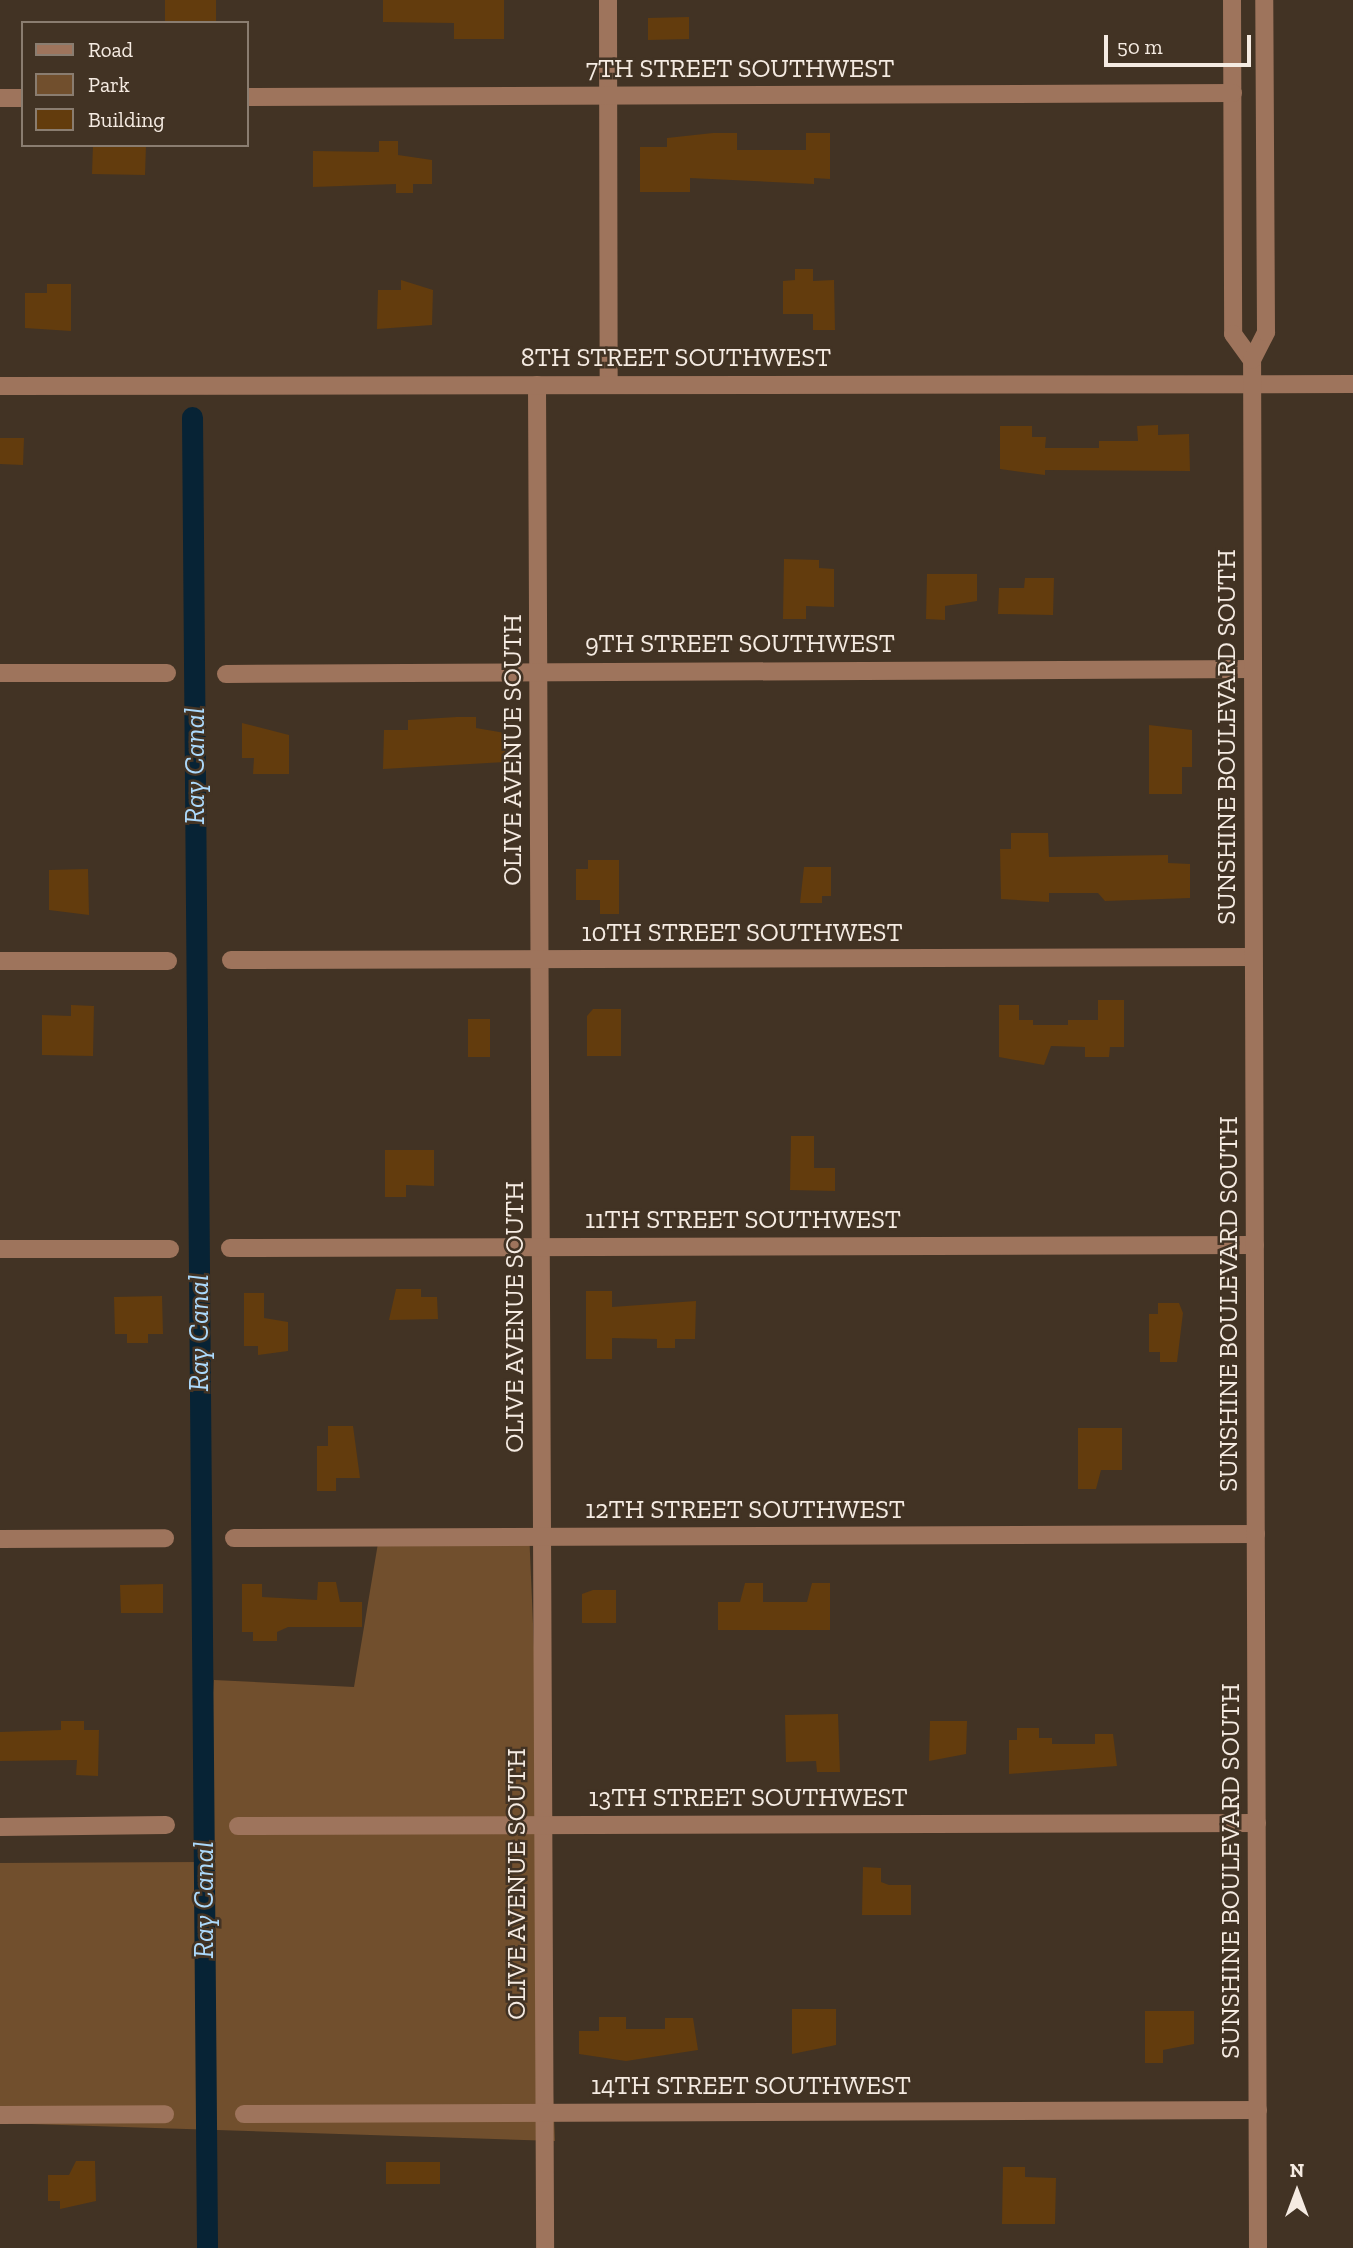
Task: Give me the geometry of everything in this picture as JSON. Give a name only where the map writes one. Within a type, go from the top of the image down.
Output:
[{"type":"street","points":[[608,0],[609,384]]},
{"type":"street","points":[[1232,0],[1233,334],[1252,360]]},
{"type":"street","name":"SUNSHINE BOULEVARD SOUTH","points":[[1258,2248],[1252,360],[1266,332],[1264,0]]},
{"type":"street","name":"7TH STREET SOUTHWEST","points":[[248,97],[1233,93]]},
{"type":"street","points":[[0,98],[21,98]]},
{"type":"street","name":"8TH STREET SOUTHWEST","points":[[0,386],[1351,384]]},
{"type":"street","name":"OLIVE AVENUE SOUTH","points":[[537,385],[545,2248]]},
{"type":"street","name":"9TH STREET SOUTHWEST","points":[[226,674],[1253,669]]},
{"type":"street","points":[[0,673],[167,673]]},
{"type":"street","name":"10TH STREET SOUTHWEST","points":[[231,960],[1253,957]]},
{"type":"street","points":[[0,961],[168,961]]},
{"type":"street","name":"11TH STREET SOUTHWEST","points":[[230,1248],[1255,1245]]},
{"type":"street","points":[[0,1249],[170,1249]]},
{"type":"street","name":"12TH STREET SOUTHWEST","points":[[234,1538],[1256,1534]]},
{"type":"street","points":[[0,1539],[165,1538]]},
{"type":"street","name":"13TH STREET SOUTHWEST","points":[[238,1826],[1258,1823]]},
{"type":"street","points":[[0,1827],[166,1825]]},
{"type":"street","name":"14TH STREET SOUTHWEST","points":[[244,2113],[1258,2110]]},
{"type":"street","points":[[0,2115],[165,2114]]},
{"type":"green space","points":[[529,1530],[555,2141],[0,2123],[0,1863],[200,1862],[214,1680],[354,1687],[380,1531]]},
{"type":"building","points":[[165,0],[216,0],[216,21],[165,21]]},
{"type":"building","points":[[383,0],[504,0],[504,39],[454,39],[454,23],[383,22]]},
{"type":"building","points":[[689,17],[689,39],[648,40],[648,18]]},
{"type":"building","points":[[737,133],[737,150],[806,150],[806,133],[830,133],[830,179],[814,178],[814,184],[690,178],[690,192],[640,192],[640,147],[667,147],[667,138]]},
{"type":"building","points":[[379,141],[398,141],[398,155],[432,160],[432,184],[413,184],[413,193],[396,193],[396,184],[313,187],[313,151],[379,152]]},
{"type":"building","points":[[93,147],[146,147],[145,175],[92,174]]},
{"type":"building","points":[[795,269],[813,269],[813,281],[834,280],[835,330],[813,330],[813,314],[783,314],[783,281],[795,280]]},
{"type":"building","points":[[401,280],[433,290],[432,325],[377,329],[378,290],[401,290]]},
{"type":"building","points":[[47,284],[71,284],[71,331],[25,328],[25,293],[47,293]]},
{"type":"building","points":[[1158,425],[1158,435],[1189,434],[1190,471],[1045,470],[1045,475],[1000,469],[1000,426],[1032,426],[1032,437],[1046,437],[1045,448],[1099,448],[1099,441],[1138,441],[1137,426]]},
{"type":"building","points":[[0,438],[24,438],[23,465],[0,464]]},
{"type":"building","points":[[784,559],[819,560],[819,568],[834,569],[834,607],[806,606],[806,619],[783,619]]},
{"type":"building","points":[[927,574],[977,574],[977,601],[945,606],[945,620],[926,619]]},
{"type":"building","points":[[1025,578],[1054,578],[1053,615],[998,614],[999,588],[1024,588]]},
{"type":"building","points":[[476,717],[476,728],[505,733],[505,762],[383,769],[384,730],[408,730],[408,720]]},
{"type":"building","points":[[242,723],[289,735],[289,774],[253,774],[254,758],[242,758]]},
{"type":"building","points":[[1149,725],[1192,730],[1192,767],[1182,767],[1182,794],[1149,794]]},
{"type":"building","points":[[1011,833],[1048,833],[1049,857],[1168,855],[1168,863],[1190,864],[1190,898],[1105,901],[1098,893],[1049,893],[1049,902],[1001,899],[1000,849],[1011,849]]},
{"type":"building","points":[[588,860],[619,860],[619,914],[600,914],[600,900],[576,900],[576,869],[588,869]]},
{"type":"building","points":[[804,867],[831,867],[831,896],[822,896],[822,903],[800,903]]},
{"type":"building","points":[[88,869],[89,915],[49,910],[49,870]]},
{"type":"building","points":[[1098,1000],[1124,1000],[1124,1047],[1110,1047],[1109,1057],[1085,1057],[1085,1047],[1051,1046],[1044,1065],[999,1057],[999,1005],[1019,1005],[1019,1020],[1033,1020],[1033,1025],[1068,1025],[1068,1020],[1098,1020]]},
{"type":"building","points":[[71,1005],[94,1006],[93,1056],[42,1055],[42,1015],[71,1016]]},
{"type":"building","points":[[593,1009],[621,1009],[621,1056],[587,1056],[587,1016]]},
{"type":"building","points":[[468,1019],[490,1019],[490,1057],[468,1057]]},
{"type":"building","points":[[791,1136],[814,1136],[814,1168],[835,1168],[835,1191],[790,1190]]},
{"type":"building","points":[[385,1150],[434,1150],[434,1186],[406,1185],[406,1197],[385,1197]]},
{"type":"building","points":[[396,1289],[421,1289],[421,1297],[437,1297],[438,1319],[389,1320]]},
{"type":"building","points":[[586,1291],[612,1291],[612,1307],[696,1301],[695,1339],[675,1339],[675,1348],[657,1348],[657,1339],[612,1338],[612,1359],[586,1359]]},
{"type":"building","points":[[244,1293],[264,1293],[264,1318],[288,1322],[288,1351],[258,1355],[258,1346],[244,1346]]},
{"type":"building","points":[[162,1296],[163,1334],[148,1334],[148,1343],[127,1343],[127,1334],[115,1334],[114,1297]]},
{"type":"building","points":[[1158,1303],[1179,1303],[1183,1313],[1177,1362],[1160,1362],[1160,1352],[1149,1352],[1149,1314],[1158,1314]]},
{"type":"building","points":[[328,1426],[353,1426],[360,1478],[336,1478],[336,1491],[317,1491],[317,1446],[328,1446]]},
{"type":"building","points":[[1078,1428],[1122,1428],[1122,1470],[1101,1470],[1096,1489],[1078,1489]]},
{"type":"building","points":[[318,1582],[336,1582],[340,1602],[362,1602],[362,1627],[288,1627],[277,1632],[277,1641],[253,1641],[253,1632],[242,1632],[242,1584],[262,1584],[262,1597],[317,1600]]},
{"type":"building","points":[[745,1583],[763,1583],[763,1602],[807,1602],[812,1583],[830,1583],[830,1630],[718,1630],[718,1602],[740,1602]]},
{"type":"building","points":[[163,1584],[163,1613],[121,1613],[120,1585]]},
{"type":"building","points":[[593,1590],[616,1590],[616,1623],[582,1623],[582,1594]]},
{"type":"building","points":[[838,1714],[840,1772],[817,1772],[816,1761],[786,1762],[785,1715]]},
{"type":"building","points":[[61,1721],[84,1721],[84,1730],[99,1730],[98,1776],[76,1775],[77,1760],[0,1761],[0,1732],[61,1730]]},
{"type":"building","points":[[930,1721],[967,1721],[966,1754],[929,1761]]},
{"type":"building","points":[[1017,1728],[1039,1728],[1039,1738],[1052,1738],[1052,1744],[1095,1744],[1095,1734],[1113,1734],[1117,1766],[1009,1774],[1009,1740],[1017,1740]]},
{"type":"building","points":[[863,1867],[881,1868],[881,1882],[889,1885],[911,1885],[911,1915],[862,1915]]},
{"type":"building","points":[[792,2009],[836,2009],[836,2045],[792,2054]]},
{"type":"building","points":[[1145,2011],[1194,2011],[1194,2044],[1163,2050],[1163,2063],[1145,2063]]},
{"type":"building","points":[[599,2017],[626,2017],[626,2029],[665,2029],[665,2018],[693,2018],[698,2050],[626,2061],[579,2054],[579,2031],[599,2031]]},
{"type":"building","points":[[76,2161],[95,2161],[96,2201],[60,2209],[60,2201],[48,2201],[48,2175],[69,2175]]},
{"type":"building","points":[[386,2162],[440,2162],[440,2184],[386,2184]]},
{"type":"building","points":[[1003,2167],[1025,2167],[1025,2177],[1056,2178],[1055,2224],[1002,2224]]},
{"type":"waterway","name":"Ray Canal","points":[[192,417],[207,2248]]}]
